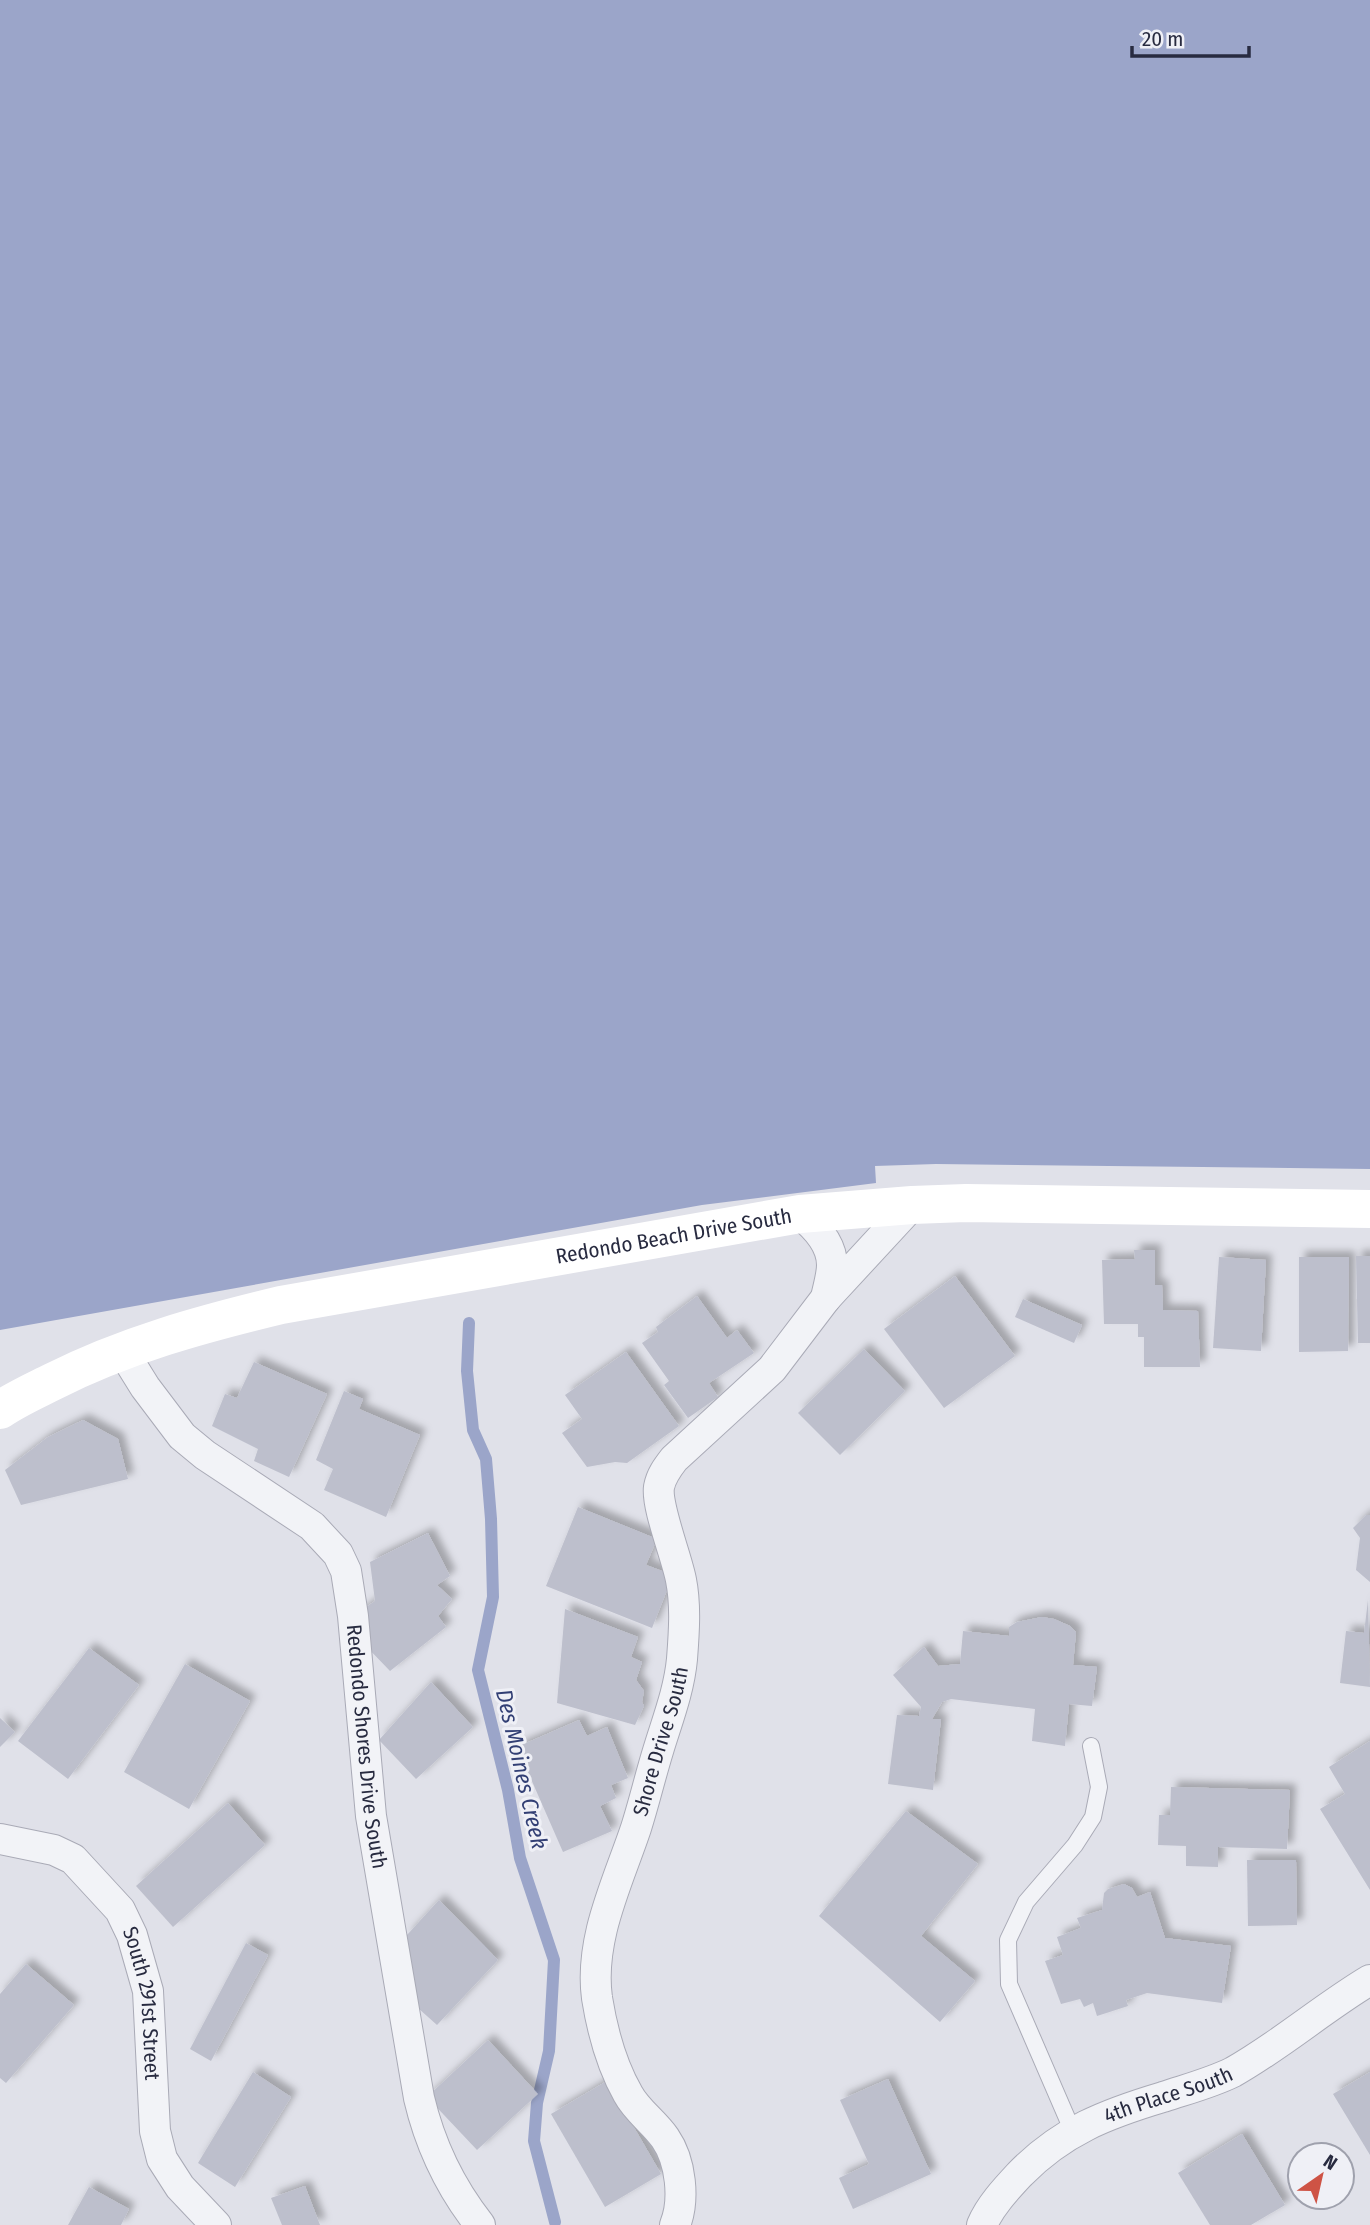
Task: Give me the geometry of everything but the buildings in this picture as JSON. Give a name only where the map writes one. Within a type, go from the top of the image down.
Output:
[{"type":"street","name":"Redondo Beach Drive South","points":[[0,1410],[86,1365],[122,1350],[209,1322],[281,1304],[800,1214],[966,1203],[1370,1209]]},
{"type":"street","name":"Shore Drive South","points":[[675,2225],[681,2194],[677,2165],[667,2141],[638,2108],[620,2079],[601,2017],[596,1978],[597,1958],[607,1911],[636,1828],[671,1710],[682,1660],[684,1606],[681,1577],[672,1554],[658,1490],[662,1476],[674,1459],[772,1369],[826,1298],[912,1205]]},
{"type":"street","name":"Shore Drive South","points":[[800,1214],[818,1227],[833,1263],[826,1298]]},
{"type":"street","name":"Redondo Shores Drive South","points":[[122,1350],[153,1399],[181,1436],[312,1526],[338,1554],[346,1572],[353,1616],[370,1816],[419,2098],[425,2125],[436,2153],[465,2206],[480,2225]]},
{"type":"street","name":"South 291st Street","points":[[0,1839],[54,1850],[73,1859],[120,1910],[132,1935],[148,1991],[156,2130],[162,2159],[180,2187],[216,2225]]},
{"type":"street","name":"4th Place South","points":[[982,2225],[1007,2187],[1036,2158],[1073,2132],[1097,2118],[1213,2081],[1233,2071],[1370,1980]]},
{"type":"lane","points":[[1073,2132],[1009,1984],[1008,1940],[1026,1902],[1075,1845],[1093,1817],[1099,1787],[1091,1746]]},
{"type":"water","points":[[0,0],[1370,0],[1370,1169],[936,1164],[875,1166],[876,1183],[702,1205],[0,1330]]},
{"type":"waterway","name":"Des Moines Creek","points":[[469,1323],[467,1371],[473,1430],[486,1459],[491,1519],[493,1597],[478,1670],[508,1790],[520,1858],[554,1960],[549,2051],[537,2103],[534,2141],[555,2222]]}]
